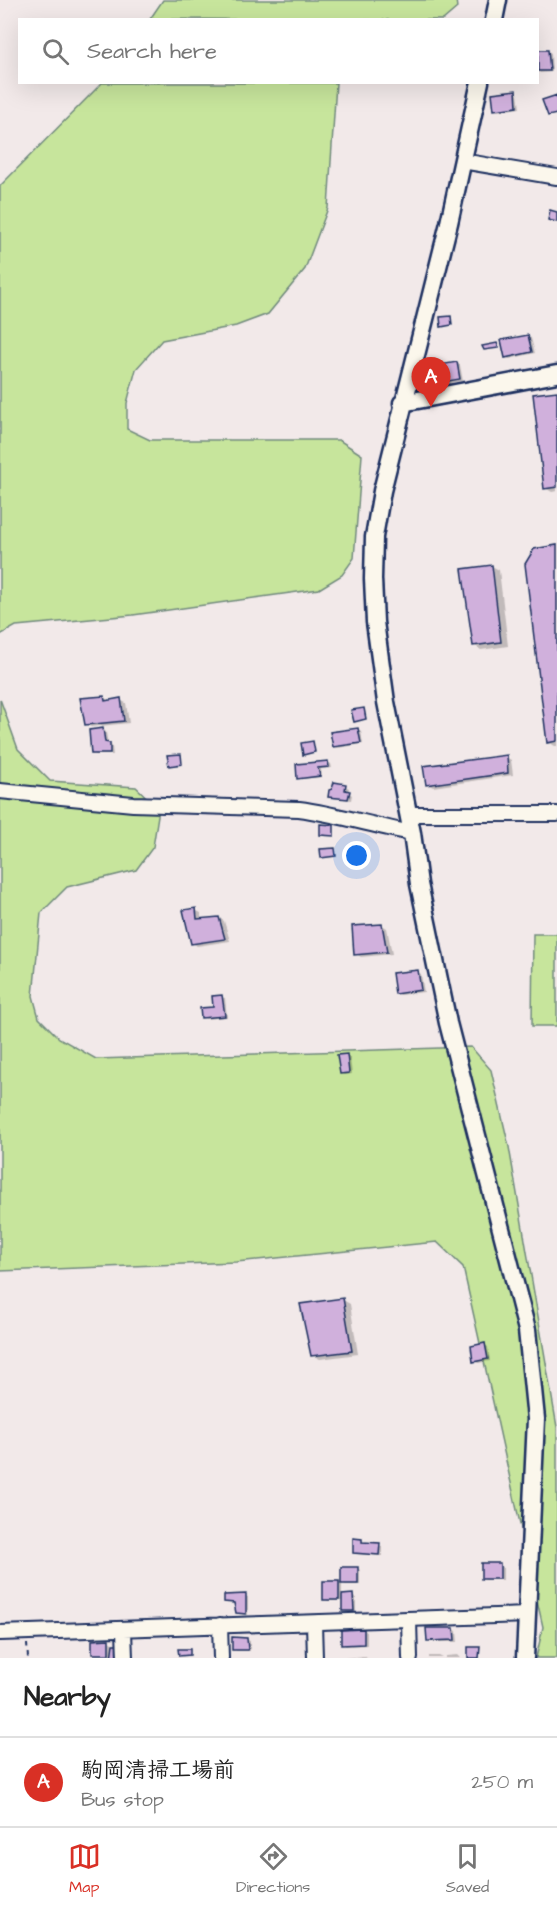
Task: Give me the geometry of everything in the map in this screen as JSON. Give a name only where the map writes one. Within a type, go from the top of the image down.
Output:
[{"type":"street","points":[[494,18],[498,0]]},
{"type":"street","points":[[480,84],[449,223],[402,403],[378,514],[374,537],[373,579],[375,622],[386,702],[412,833],[419,884],[448,1023],[527,1330],[536,1419],[525,1658]]},
{"type":"street","points":[[462,161],[557,177]]},
{"type":"street","points":[[402,403],[557,374]]},
{"type":"street","points":[[0,791],[133,804],[261,806],[299,809],[326,812],[412,833]]},
{"type":"street","points":[[408,814],[557,814]]},
{"type":"street","points":[[0,1633],[527,1616]]},
{"type":"street","points":[[409,1620],[410,1658]]},
{"type":"street","points":[[314,1623],[315,1658]]},
{"type":"street","points":[[220,1625],[221,1658]]},
{"type":"street","points":[[124,1630],[125,1658]]},
{"type":"green space","points":[[163,0],[456,0],[457,8],[445,18],[151,18]]},
{"type":"green space","points":[[101,84],[336,84],[328,208],[305,269],[268,314],[236,326],[162,340],[136,369],[127,403],[127,429],[150,440],[339,440],[362,455],[354,558],[342,575],[319,589],[133,615],[16,626],[0,635],[0,186]]},
{"type":"green space","points":[[0,699],[18,749],[50,781],[136,787],[159,809],[153,847],[136,870],[67,887],[41,913],[33,996],[39,1018],[59,1038],[96,1059],[471,1047],[491,1070],[509,1147],[557,1427],[557,1658],[536,1658],[543,1627],[463,1267],[437,1242],[236,1262],[0,1271]]},
{"type":"green space","points":[[533,934],[557,934],[557,1026],[532,1026]]},
{"type":"building","points":[[539,50],[548,50],[550,71],[539,71]]},
{"type":"building","points":[[516,90],[517,107],[494,110],[492,93]]},
{"type":"building","points":[[557,95],[557,114],[548,116],[542,100]]},
{"type":"building","points":[[550,210],[557,212],[557,222],[548,220]]},
{"type":"building","points":[[451,316],[452,325],[441,327],[440,317]]},
{"type":"building","points":[[528,335],[532,352],[505,358],[501,340]]},
{"type":"building","points":[[497,343],[499,348],[484,350],[482,346]]},
{"type":"building","points":[[457,362],[460,379],[426,385],[422,368]]},
{"type":"building","points":[[557,391],[557,487],[544,489],[533,394]]},
{"type":"building","points":[[557,545],[557,741],[547,743],[525,564],[534,549]]},
{"type":"building","points":[[492,565],[501,642],[473,646],[462,569]]},
{"type":"building","points":[[104,696],[105,701],[121,698],[124,721],[85,725],[80,698]]},
{"type":"building","points":[[364,708],[366,719],[354,722],[351,710]]},
{"type":"building","points":[[103,728],[105,742],[110,743],[110,754],[91,754],[89,730]]},
{"type":"building","points":[[358,728],[361,743],[333,747],[330,732]]},
{"type":"building","points":[[313,741],[315,752],[303,755],[301,743]]},
{"type":"building","points":[[181,754],[182,764],[169,766],[167,755]]},
{"type":"building","points":[[507,755],[508,773],[426,785],[423,766]]},
{"type":"building","points":[[328,761],[329,767],[318,768],[320,776],[297,779],[296,764]]},
{"type":"building","points":[[334,782],[346,784],[345,790],[350,791],[348,799],[328,797]]},
{"type":"building","points":[[320,824],[334,825],[334,836],[320,835]]},
{"type":"building","points":[[335,848],[336,856],[321,858],[320,849]]},
{"type":"building","points":[[196,908],[197,919],[219,917],[225,939],[191,944],[183,910]]},
{"type":"building","points":[[382,924],[387,952],[354,955],[352,926]]},
{"type":"building","points":[[418,970],[421,990],[395,994],[392,973]]},
{"type":"building","points":[[222,995],[225,1016],[201,1018],[200,1008],[213,1007],[212,996]]},
{"type":"building","points":[[347,1054],[349,1073],[340,1074],[337,1055]]},
{"type":"building","points":[[343,1298],[352,1351],[311,1356],[300,1304]]},
{"type":"building","points":[[485,1343],[488,1359],[473,1362],[471,1346]]},
{"type":"building","points":[[353,1538],[362,1539],[362,1542],[380,1543],[379,1555],[353,1553]]},
{"type":"building","points":[[481,1563],[500,1563],[500,1579],[481,1579]]},
{"type":"building","points":[[341,1567],[358,1567],[358,1584],[341,1584]]},
{"type":"building","points":[[323,1581],[339,1581],[339,1600],[323,1600]]},
{"type":"building","points":[[246,1594],[246,1614],[236,1613],[234,1603],[224,1602],[224,1595]]},
{"type":"building","points":[[353,1594],[354,1611],[342,1611],[342,1595]]},
{"type":"building","points":[[426,1628],[454,1628],[455,1640],[427,1641]]},
{"type":"building","points":[[364,1629],[364,1644],[341,1645],[341,1630]]},
{"type":"building","points":[[232,1637],[247,1638],[248,1650],[232,1650]]},
{"type":"building","points":[[109,1639],[109,1654],[92,1654],[92,1640]]},
{"type":"building","points":[[113,1644],[120,1644],[120,1658],[111,1658]]},
{"type":"building","points":[[468,1647],[480,1647],[479,1658],[468,1658]]},
{"type":"building","points":[[178,1649],[190,1649],[190,1655],[179,1656]]},
{"type":"place","name":"駒岡清掃工場前","points":[[431,407]]}]
